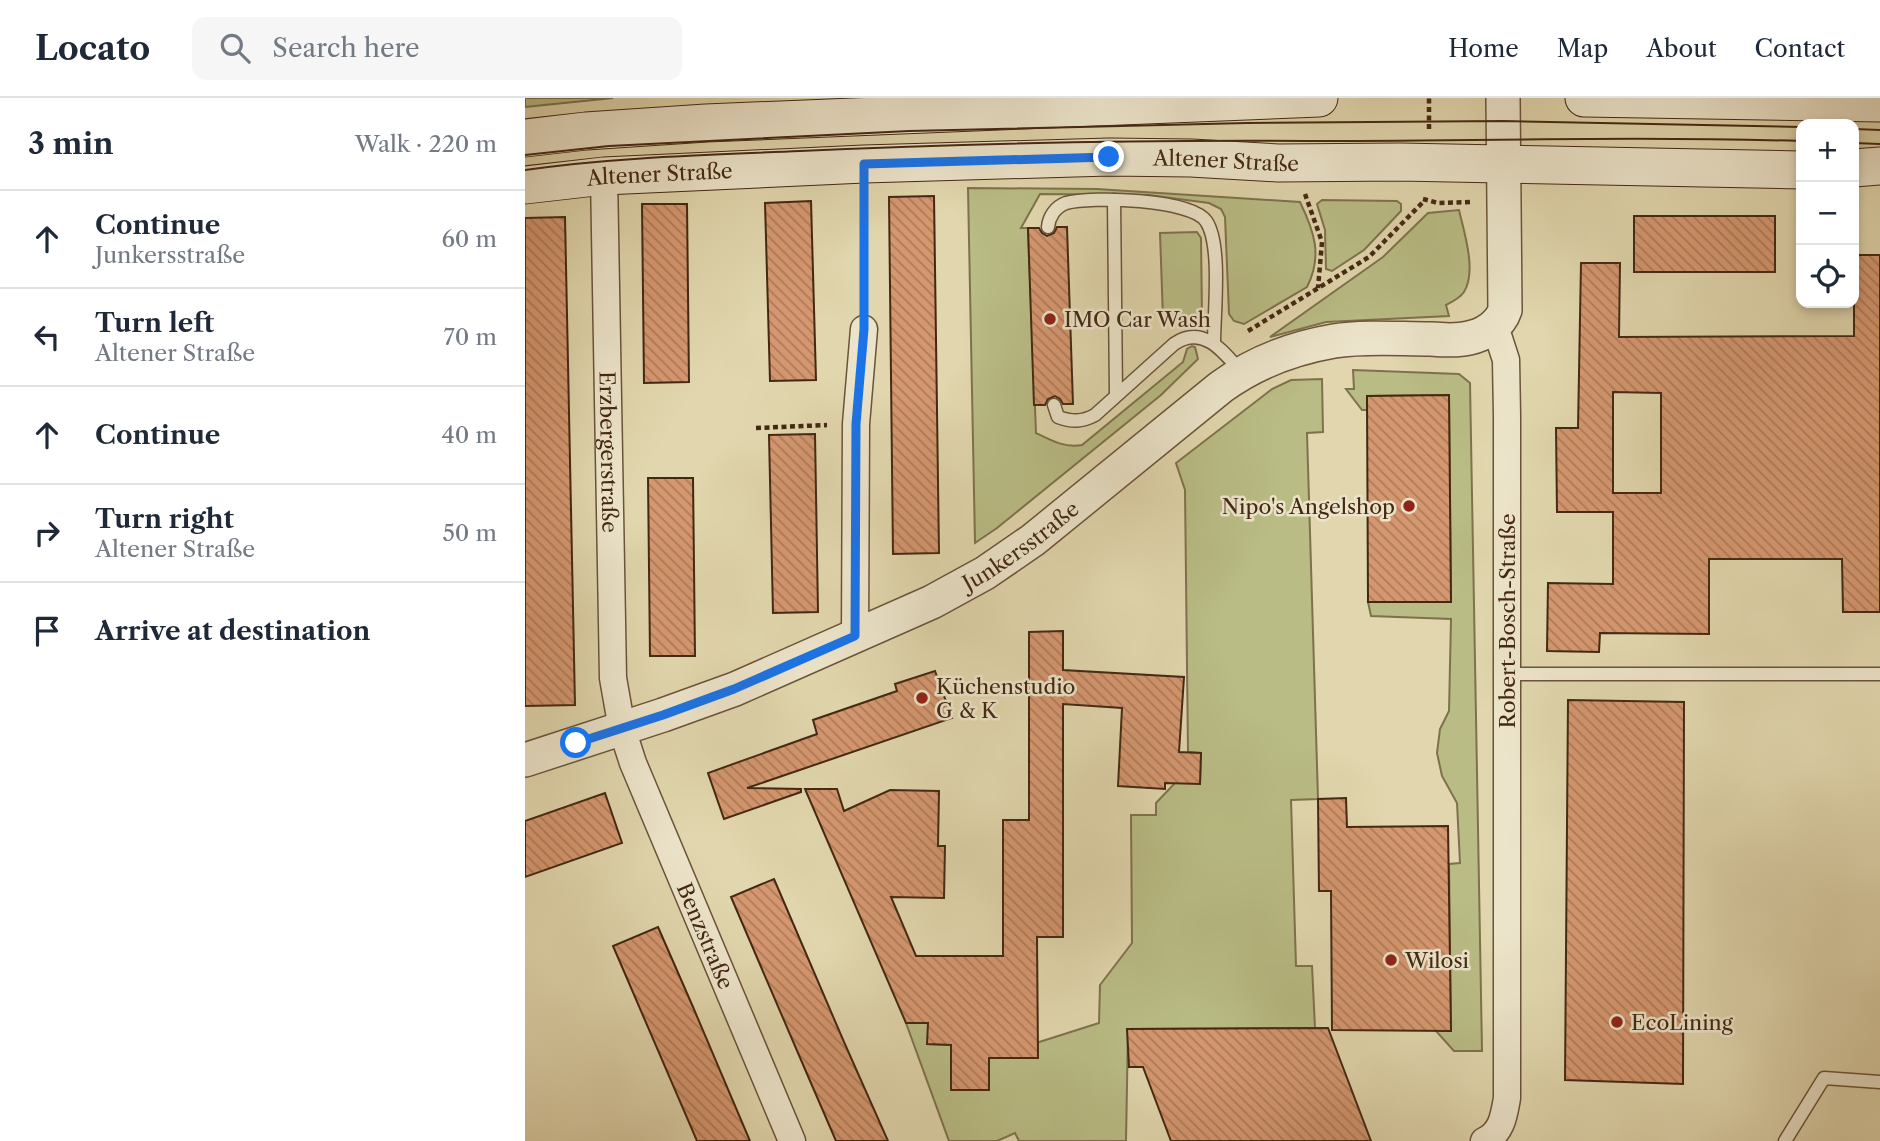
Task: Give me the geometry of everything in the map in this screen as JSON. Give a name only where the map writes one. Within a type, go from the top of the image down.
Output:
[{"type":"main road","points":[[525,138],[706,117],[1319,98]]},
{"type":"main road","points":[[1584,98],[1880,103]]},
{"type":"main road","name":"Altener Straße","points":[[525,186],[604,176],[864,164],[1109,157],[1277,163],[1796,170]]},
{"type":"main road","points":[[1859,168],[1880,166]]},
{"type":"street","points":[[1495,326],[1505,310],[1503,98]]},
{"type":"street","name":"Erzbergerstraße","points":[[604,176],[613,678],[622,729]]},
{"type":"street","name":"Junkersstraße","points":[[525,760],[734,689],[932,602],[995,566],[1034,540],[1225,354],[1285,353],[1336,340],[1468,339],[1495,326]]},
{"type":"street","name":"Robert-Bosch-Straße","points":[[1484,1141],[1499,1129],[1507,1098],[1506,360],[1495,326]]},
{"type":"street","points":[[855,636],[856,424],[864,329]]},
{"type":"street","name":"Benzstraße","points":[[622,729],[633,763],[792,1141]]},
{"type":"lane","points":[[1114,200],[1116,394]]},
{"type":"lane","points":[[1048,228],[1049,219],[1055,210],[1065,203],[1114,200],[1162,203],[1192,209],[1204,219],[1212,233],[1225,354]]},
{"type":"lane","points":[[1054,405],[1058,417],[1070,421],[1085,420],[1095,415],[1181,339],[1195,336],[1225,354]]},
{"type":"lane","points":[[1507,674],[1880,674]]},
{"type":"lane","points":[[1785,1141],[1824,1078],[1880,1082]]},
{"type":"path","points":[[1225,354],[1318,288],[1369,257],[1425,200],[1430,193],[1429,98]]},
{"type":"path","points":[[864,164],[864,329]]},
{"type":"path","points":[[1304,191],[1322,242],[1318,288]]},
{"type":"path","points":[[756,428],[856,424]]},
{"type":"green space","points":[[525,98],[613,98],[525,107]]},
{"type":"green space","points":[[968,188],[1097,189],[1300,202],[1313,233],[1315,265],[1307,287],[1244,324],[1234,321],[1229,314],[1225,217],[1221,209],[1209,203],[1148,195],[1040,194],[1021,228],[1028,228],[1036,433],[1064,445],[1082,445],[1183,362],[1187,349],[1195,347],[1198,359],[1161,395],[975,543]]},
{"type":"green space","points":[[1322,200],[1397,201],[1401,204],[1401,211],[1364,250],[1332,271],[1326,269],[1325,230],[1317,204]]},
{"type":"green space","points":[[1459,210],[1468,251],[1469,273],[1464,292],[1446,305],[1449,316],[1326,322],[1270,337],[1383,257],[1428,213]]},
{"type":"green space","points":[[1197,232],[1201,238],[1202,318],[1163,319],[1160,233]]},
{"type":"green space","points":[[1353,370],[1459,374],[1470,383],[1482,1051],[1454,1051],[1436,1031],[1451,1031],[1449,864],[1460,863],[1457,803],[1442,776],[1437,753],[1440,729],[1449,711],[1451,619],[1371,616],[1368,602],[1451,602],[1449,395],[1367,396],[1367,410],[1362,410],[1346,389],[1354,389]]},
{"type":"green space","points":[[1322,379],[1323,432],[1307,433],[1318,799],[1291,800],[1296,966],[1312,966],[1315,1028],[1128,1029],[1126,1141],[1019,1141],[1015,1133],[997,1141],[949,1141],[906,1023],[928,1023],[928,1044],[951,1045],[951,1090],[988,1090],[989,1058],[1099,1023],[1100,985],[1132,943],[1131,815],[1156,815],[1156,803],[1175,783],[1200,783],[1201,753],[1188,752],[1185,490],[1176,463],[1272,389],[1291,380]]},
{"type":"building","points":[[934,196],[939,553],[893,554],[889,197]]},
{"type":"building","points":[[811,201],[816,380],[770,381],[765,203]]},
{"type":"building","points":[[642,204],[687,204],[689,382],[644,383]]},
{"type":"building","points":[[1634,216],[1775,216],[1775,272],[1634,272]]},
{"type":"building","points":[[565,217],[575,705],[525,706],[525,218]]},
{"type":"building","name":"IMO Car Wash","points":[[1057,227],[1067,227],[1073,404],[1063,404],[1055,396],[1048,399],[1045,405],[1034,405],[1028,228],[1039,228],[1047,236],[1054,233]]},
{"type":"building","points":[[1859,255],[1880,255],[1880,612],[1843,612],[1842,559],[1709,559],[1709,634],[1600,633],[1599,652],[1547,651],[1548,583],[1613,584],[1613,512],[1557,512],[1556,428],[1578,428],[1581,263],[1620,263],[1619,337],[1854,336],[1854,308],[1859,308]],"holes":[[[1613,392],[1661,393],[1661,493],[1613,493]]]},
{"type":"building","name":"Nipo's Angelshop","points":[[1449,395],[1451,602],[1368,602],[1367,396]]},
{"type":"building","points":[[815,434],[818,612],[773,613],[769,435]]},
{"type":"building","points":[[648,478],[693,478],[695,656],[650,656]]},
{"type":"building","points":[[1063,631],[1063,670],[1184,677],[1179,752],[1201,753],[1200,784],[1165,783],[1165,789],[1118,786],[1122,708],[1063,704],[1063,937],[1037,937],[1038,1058],[989,1058],[989,1090],[951,1090],[951,1045],[927,1044],[928,1023],[906,1023],[805,789],[837,789],[844,811],[890,790],[939,791],[938,846],[945,846],[944,898],[891,897],[916,956],[1003,956],[1003,820],[1029,820],[1029,632]]},
{"type":"building","points":[[935,671],[952,718],[747,788],[801,789],[801,792],[724,819],[708,773],[817,734],[813,720],[897,691],[895,684]]},
{"type":"building","points":[[1568,700],[1684,702],[1683,1084],[1565,1080]]},
{"type":"building","points":[[605,793],[622,843],[525,877],[525,821]]},
{"type":"building","name":"Wilosi","points":[[1346,798],[1347,827],[1448,826],[1451,1031],[1332,1030],[1331,891],[1319,891],[1318,799]]},
{"type":"building","points":[[774,879],[888,1141],[836,1141],[731,897]]},
{"type":"building","points":[[658,927],[750,1141],[697,1141],[613,946]]},
{"type":"building","points":[[1328,1028],[1371,1141],[1171,1141],[1143,1067],[1129,1067],[1127,1029]]},
{"type":"tram line","points":[[525,155],[609,146],[909,131],[1247,123],[1503,121],[1796,127]]},
{"type":"tram line","points":[[1859,129],[1880,130]]},
{"type":"tram line","points":[[525,170],[662,157],[990,144],[1616,139],[1796,141]]},
{"type":"tram line","points":[[1859,143],[1880,144]]},
{"type":"place","name":"IMO Car Wash","points":[[1050,319]]},
{"type":"place","name":"Nipo's Angelshop","points":[[1409,506]]},
{"type":"place","name":"Küchenstudio G & K","points":[[922,698]]},
{"type":"place","name":"Wilosi","points":[[1391,960]]},
{"type":"place","name":"EcoLining","points":[[1617,1022]]},
{"type":"route","points":[[576,743],[734,689],[855,636],[856,424],[864,329],[864,164],[1109,157]]}]
